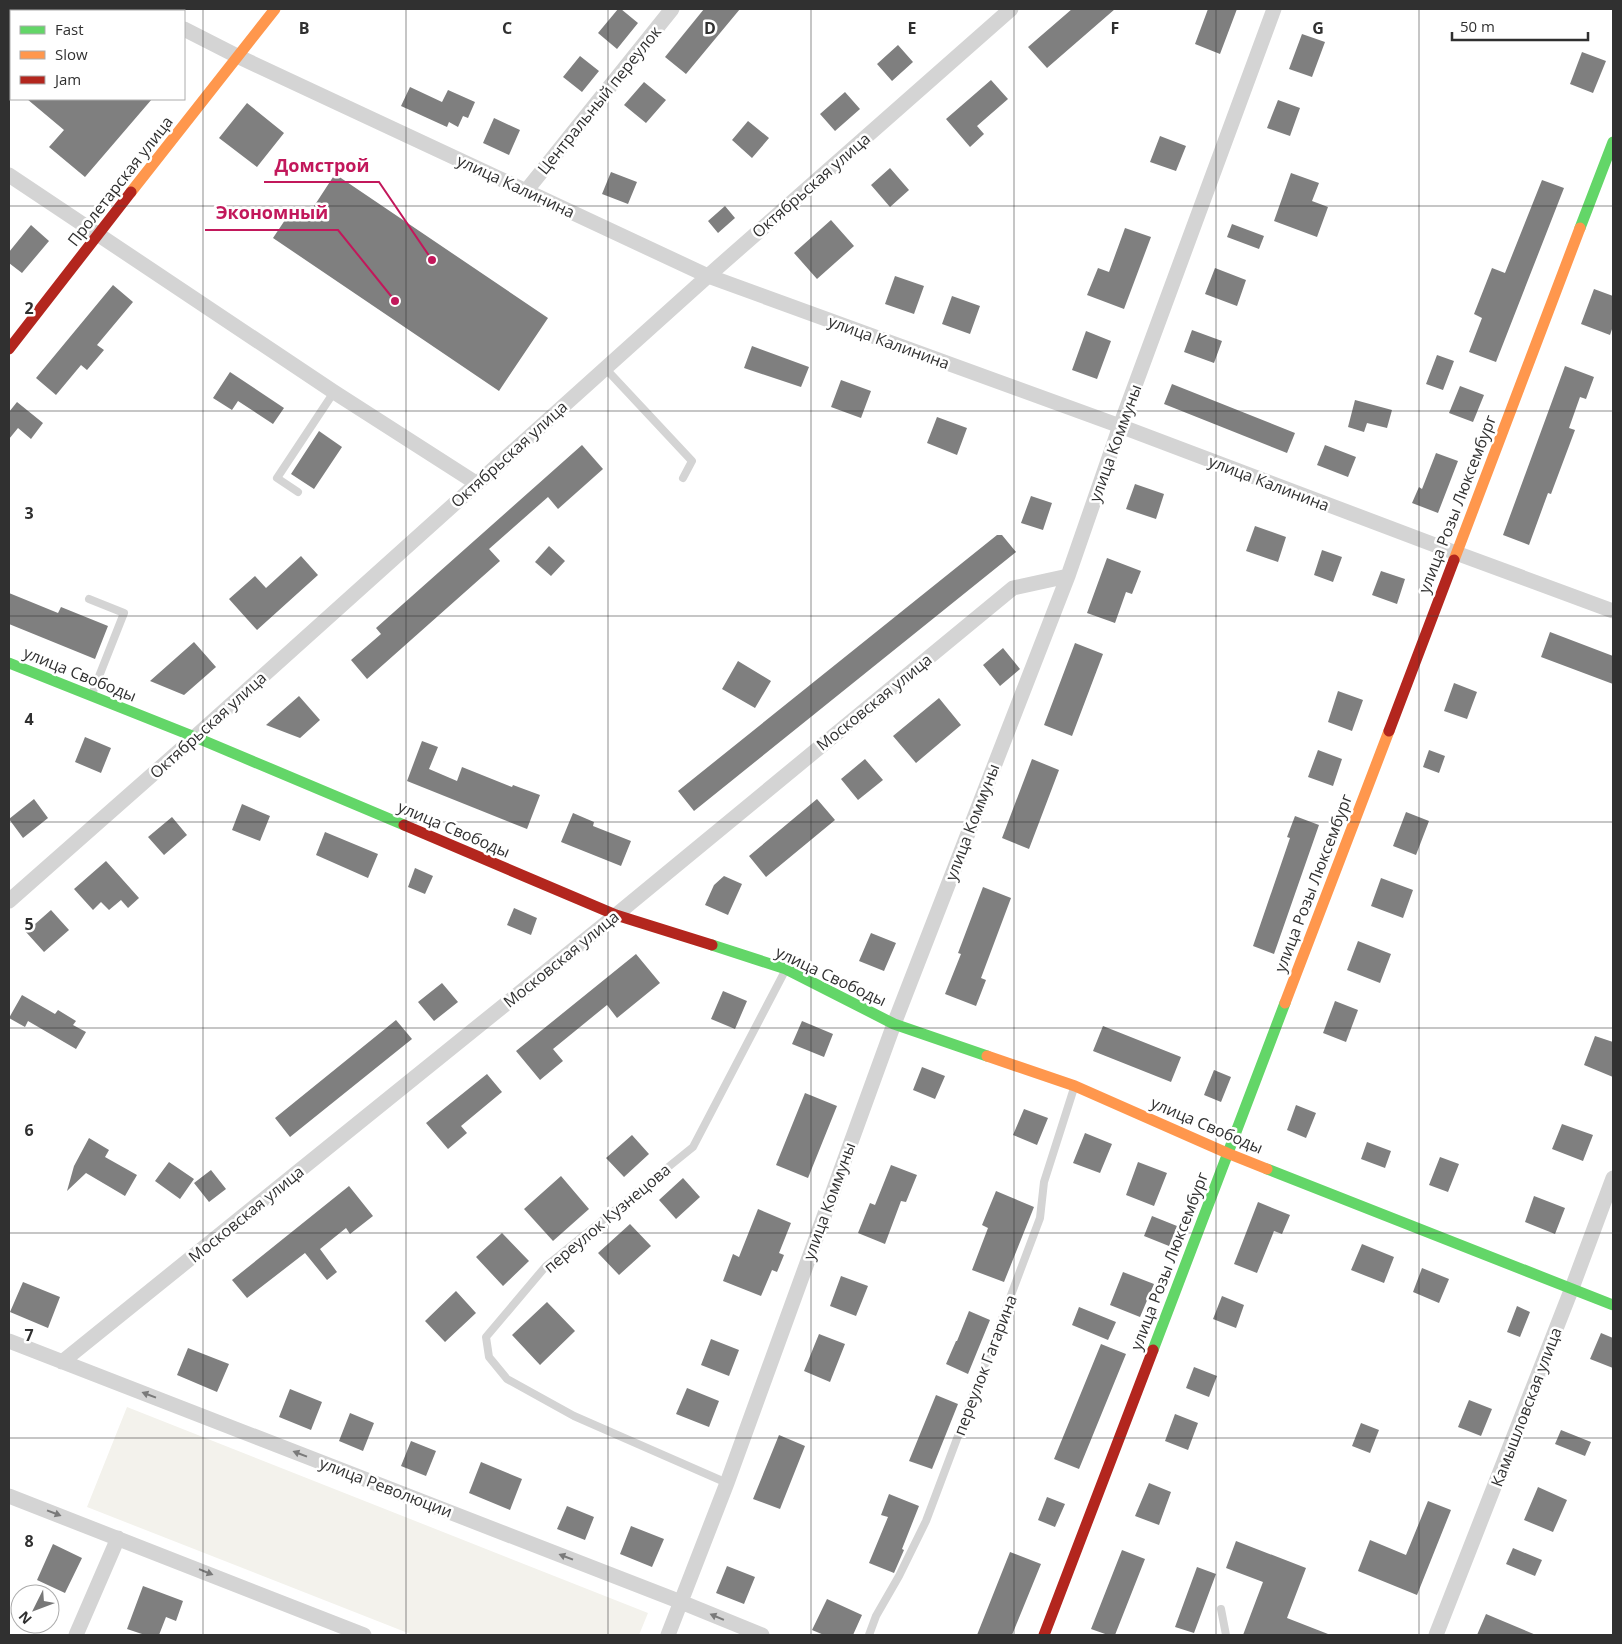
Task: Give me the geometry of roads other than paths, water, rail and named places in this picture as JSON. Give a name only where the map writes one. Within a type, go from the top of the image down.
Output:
[{"type":"street","name":"Пролетарская улица","points":[[9,349],[275,9]]},
{"type":"street","name":"Центральный переулок","points":[[526,191],[672,9]]},
{"type":"street","name":"Октябрьская улица","points":[[9,901],[195,737],[708,276],[1011,9]]},
{"type":"street","name":"улица Коммуны","points":[[668,1635],[727,1483],[894,1024],[1068,576],[1120,426],[1274,9]]},
{"type":"street","name":"улица Калинина","points":[[185,30],[237,56],[708,276],[1120,426],[1613,611]]},
{"type":"street","name":"улица Розы Люксембург","points":[[1044,1635],[1613,142]]},
{"type":"street","points":[[9,175],[334,392],[476,483]]},
{"type":"street","name":"Московская улица","points":[[62,1362],[616,915],[1013,588],[1068,576]]},
{"type":"street","name":"улица Свободы","points":[[9,663],[195,737],[616,915],[786,969],[894,1024],[1075,1086],[1228,1152],[1613,1304]]},
{"type":"street","name":"Камышловская улица","points":[[1436,1635],[1613,1178]]},
{"type":"street","name":"улица Революции","points":[[9,1341],[762,1635]]},
{"type":"street","points":[[9,1496],[364,1635]]},
{"type":"street","points":[[76,1635],[118,1538]]},
{"type":"lane","points":[[605,368],[692,461],[683,478]]},
{"type":"lane","points":[[298,492],[277,478],[334,392]]},
{"type":"lane","points":[[89,599],[124,613],[91,696]]},
{"type":"lane","name":"переулок Кузнецова","points":[[727,1483],[574,1416],[507,1379],[489,1357],[486,1337],[546,1266],[693,1147],[786,969]]},
{"type":"lane","name":"переулок Гагарина","points":[[870,1635],[876,1616],[899,1576],[926,1521],[1037,1227],[1040,1218],[1044,1182],[1075,1086]]},
{"type":"lane","points":[[1221,1609],[1226,1635]]},
{"type":"place","name":"Домстрой","points":[[432,260]]},
{"type":"place","name":"Экономный","points":[[395,301]]}]
